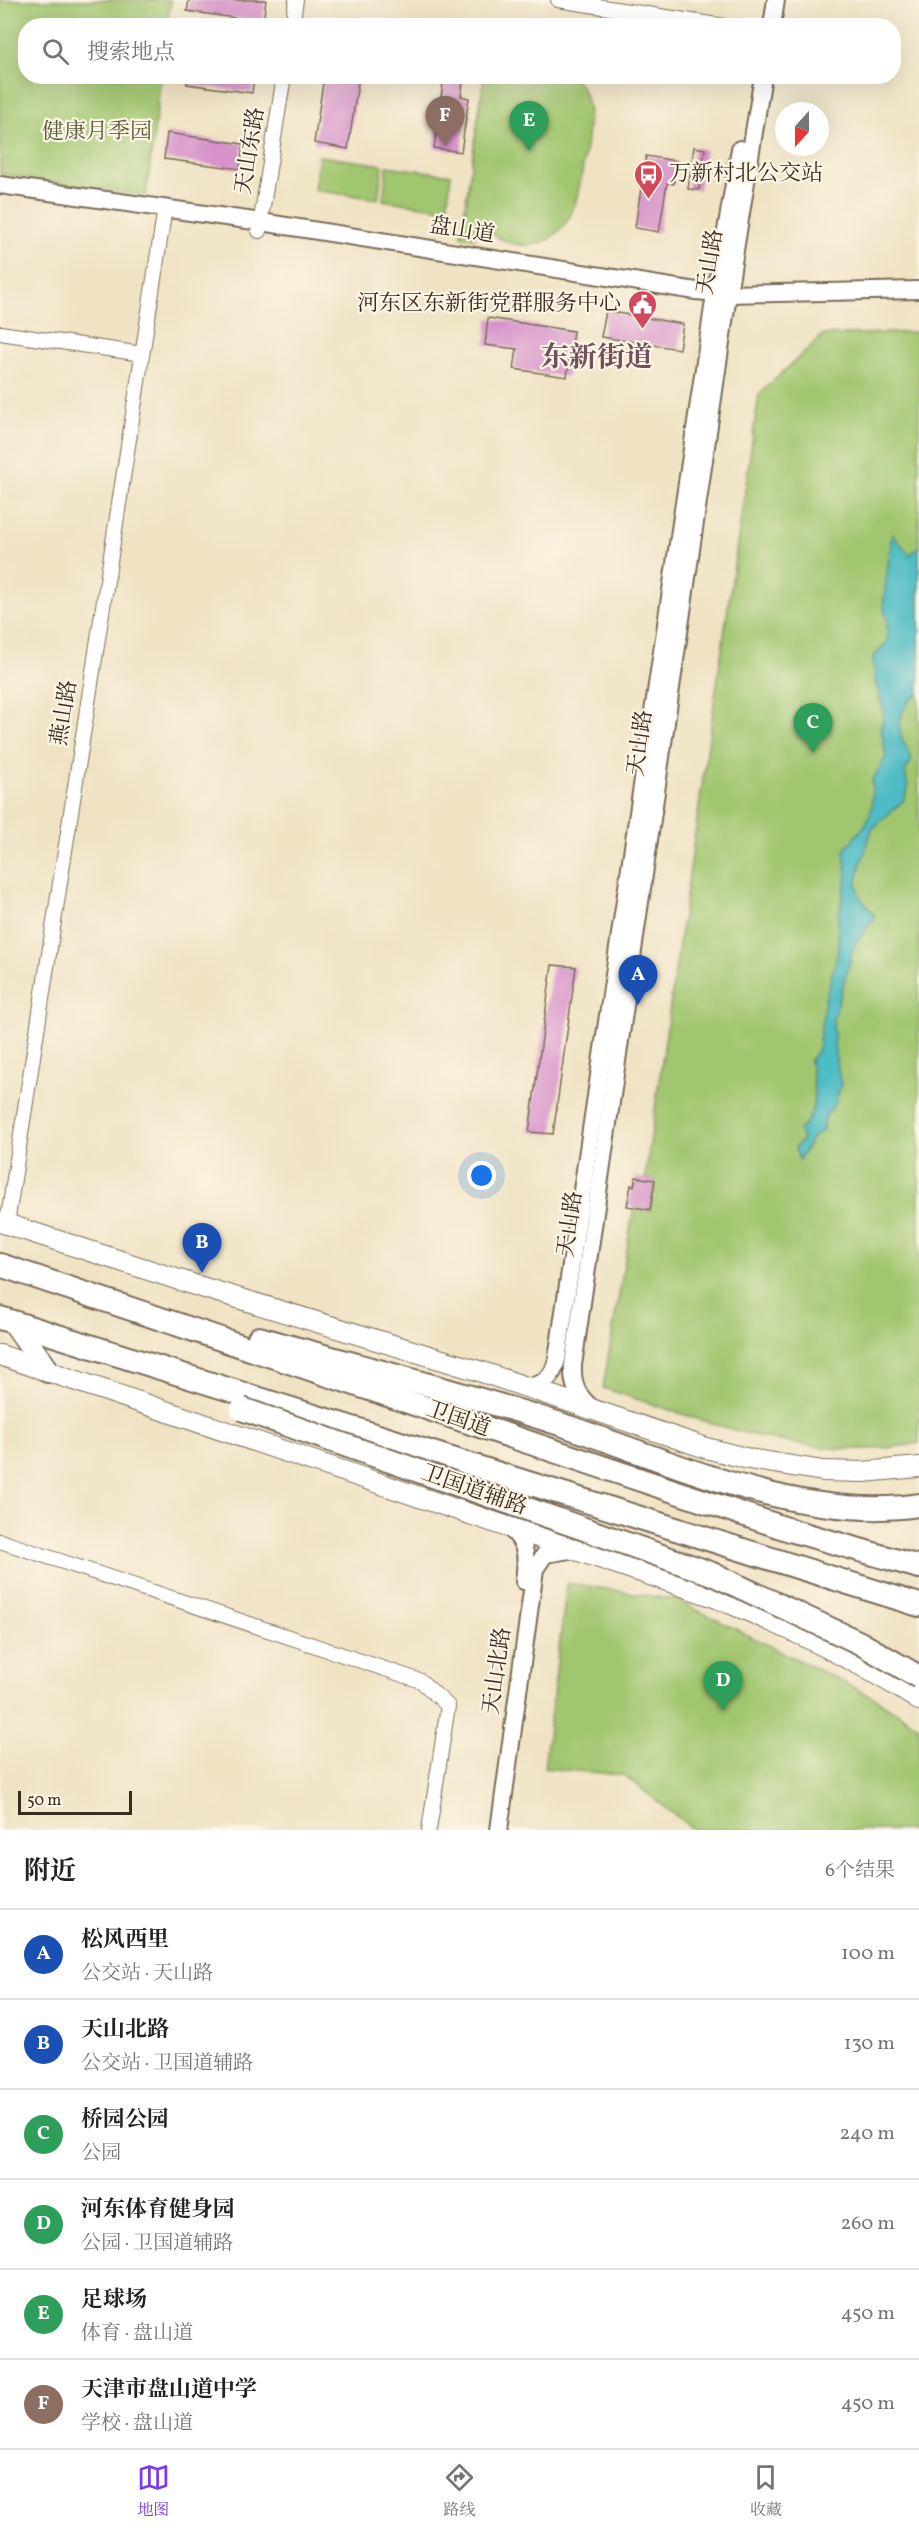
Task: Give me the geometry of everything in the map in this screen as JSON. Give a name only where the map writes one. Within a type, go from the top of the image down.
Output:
[{"type":"highway","name":"卫国道","points":[[0,1265],[790,1530],[919,1567]]},
{"type":"highway","points":[[38,1278],[363,1367],[558,1424],[734,1484],[800,1500],[873,1507],[919,1504]]},
{"type":"highway","name":"卫国道","points":[[8,1321],[919,1605]]},
{"type":"highway","points":[[8,1321],[48,1371]]},
{"type":"highway","points":[[8,1321],[242,1409],[710,1573],[860,1643],[919,1677]]},
{"type":"main road","points":[[3,1223],[523,1386],[706,1448],[791,1467],[863,1472],[919,1467]]},
{"type":"main road","name":"卫国道辅路","points":[[0,1355],[577,1549],[747,1610],[863,1666],[919,1701]]},
{"type":"street","points":[[293,18],[296,0]]},
{"type":"street","points":[[558,0],[673,18]]},
{"type":"street","points":[[761,18],[764,0]]},
{"type":"street","points":[[773,18],[776,0]]},
{"type":"street","name":"天山东路","points":[[260,227],[283,84]]},
{"type":"street","name":"天山路","points":[[593,1409],[574,1387],[573,1365],[751,84]]},
{"type":"street","name":"天山路","points":[[523,1386],[543,1383],[553,1373],[557,1359],[721,298],[761,84]]},
{"type":"street","name":"盘山道","points":[[0,185],[164,213],[721,298],[919,299]]},
{"type":"street","name":"盘山道","points":[[0,195],[164,213]]},
{"type":"street","name":"燕山路","points":[[3,1223],[164,213]]},
{"type":"street","name":"盘山道","points":[[721,298],[919,290]]},
{"type":"street","points":[[0,333],[142,354]]},
{"type":"street","name":"天山北路","points":[[489,1830],[526,1561],[523,1542],[509,1528]]},
{"type":"street","points":[[0,1541],[421,1681],[448,1706],[429,1830]]},
{"type":"street","name":"天山北路","points":[[499,1830],[535,1569],[545,1554],[577,1549]]},
{"type":"green space","name":"健康月季园","points":[[0,0],[171,0],[168,18],[18,18],[18,84],[160,84],[146,196],[0,174]]},
{"type":"green space","points":[[483,84],[579,84],[588,105],[586,143],[574,205],[562,228],[551,238],[539,243],[513,244],[488,231],[477,220],[474,238],[461,236]]},
{"type":"green space","points":[[319,156],[383,165],[378,199],[314,190]]},
{"type":"green space","points":[[387,166],[451,175],[447,210],[383,200]]},
{"type":"green space","points":[[919,332],[919,1443],[879,1449],[838,1449],[798,1444],[719,1426],[603,1388],[634,1207],[650,1210],[655,1181],[645,1178],[759,394],[823,335]]},
{"type":"green space","points":[[567,1583],[677,1600],[873,1697],[919,1726],[919,1830],[694,1830],[624,1775],[544,1768]]},
{"type":"water","points":[[892,534],[910,555],[919,546],[919,694],[905,707],[900,725],[902,739],[912,760],[905,772],[908,787],[904,800],[872,829],[860,867],[857,882],[859,896],[875,916],[854,946],[833,1021],[835,1055],[841,1085],[835,1104],[825,1117],[822,1131],[813,1137],[799,1160],[795,1148],[803,1139],[799,1130],[810,1115],[814,1098],[810,1061],[818,1049],[825,1000],[838,952],[838,917],[847,877],[844,850],[866,824],[872,808],[872,781],[886,756],[881,727],[884,712],[875,681],[873,658],[887,642],[887,618],[883,606]]},
{"type":"building","points":[[189,0],[266,0],[264,18],[235,18],[187,11]]},
{"type":"building","points":[[187,84],[253,84],[252,93]]},
{"type":"building","points":[[323,84],[358,84],[348,149],[314,143]]},
{"type":"building","points":[[443,84],[463,84],[461,96],[469,98],[461,152],[434,148]]},
{"type":"building","points":[[167,133],[243,144],[240,169],[164,159]]},
{"type":"building","points":[[694,147],[705,149],[699,190],[688,189]]},
{"type":"building","points":[[646,156],[677,161],[674,184],[667,183],[659,232],[635,228]]},
{"type":"building","name":"河东区东新街党群服务中心","points":[[606,311],[683,324],[679,349],[601,337]]},
{"type":"building","points":[[488,318],[573,331],[567,377],[514,369],[517,349],[485,345]]},
{"type":"building","points":[[552,965],[576,967],[553,1134],[529,1132]]},
{"type":"building","points":[[636,1177],[655,1180],[650,1210],[627,1206],[631,1185],[634,1186]]},
{"type":"place","name":"天津市盘山道中学","points":[[445,146]]},
{"type":"place","name":"足球场","points":[[529,151]]},
{"type":"place","name":"万新村北公交站","points":[[648,200]]},
{"type":"place","name":"河东区东新街党群服务中心","points":[[642,330]]},
{"type":"place","name":"桥园公园","points":[[813,753]]},
{"type":"place","name":"松风西里","points":[[638,1005]]},
{"type":"place","name":"天山北路","points":[[202,1273]]},
{"type":"place","name":"河东体育健身园","points":[[723,1711]]},
{"type":"district","name":"东新街道","points":[[597,358]]}]
